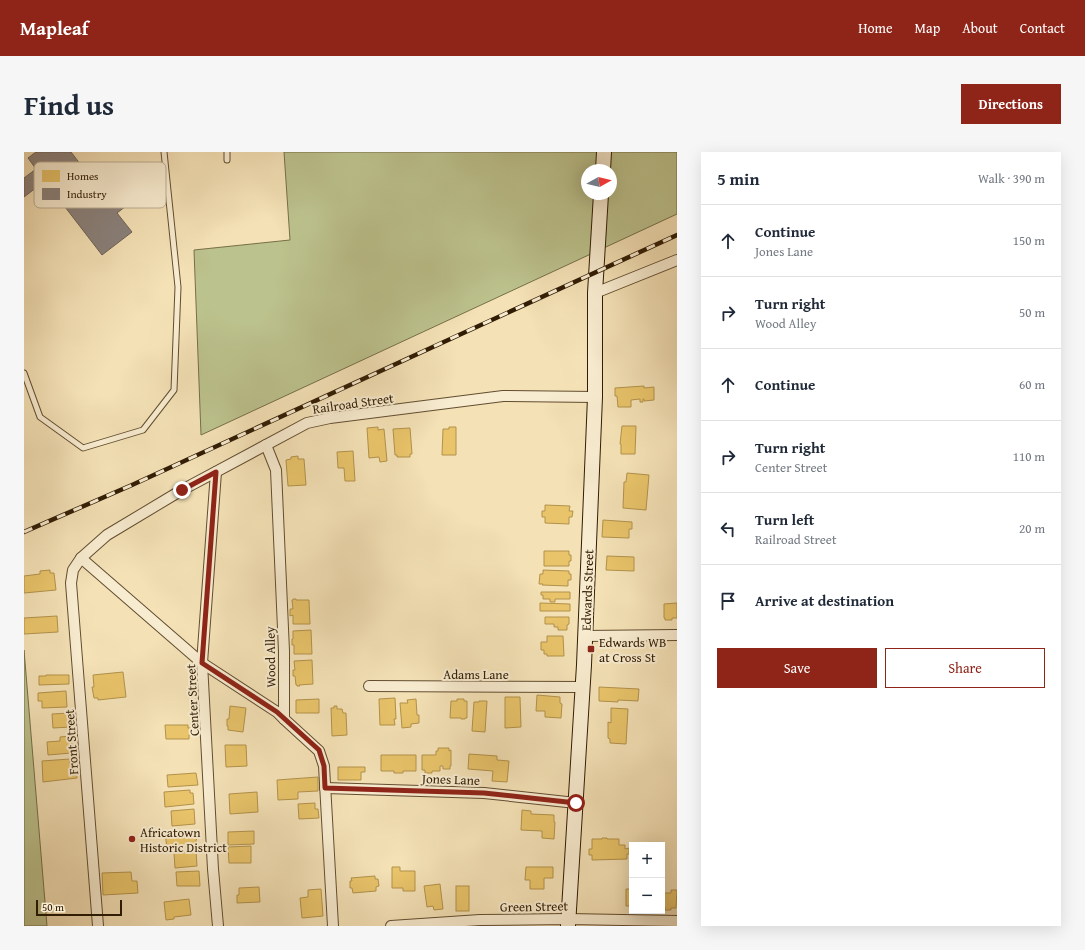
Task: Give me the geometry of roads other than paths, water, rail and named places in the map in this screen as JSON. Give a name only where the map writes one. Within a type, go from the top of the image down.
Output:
[{"type":"street","points":[[603,164],[604,152]]},
{"type":"street","name":"Edwards Street","points":[[568,922],[585,636],[595,397],[595,293],[601,200]]},
{"type":"street","points":[[595,293],[677,260]]},
{"type":"street","name":"Railroad Street","points":[[82,558],[106,535],[182,490],[307,423],[330,418],[503,396],[595,397]]},
{"type":"street","name":"Wood Alley","points":[[266,445],[276,470],[284,651],[284,719]]},
{"type":"street","name":"Center Street","points":[[216,472],[202,663],[213,869],[218,926]]},
{"type":"street","points":[[82,558],[202,663],[277,712],[319,750],[324,766],[333,926]]},
{"type":"street","name":"Front Street","points":[[82,558],[73,570],[71,583],[98,926]]},
{"type":"street","points":[[585,636],[677,635]]},
{"type":"street","name":"Adams Lane","points":[[369,686],[582,687]]},
{"type":"street","name":"Jones Lane","points":[[325,788],[484,793],[576,803]]},
{"type":"street","name":"Green Street","points":[[391,926],[480,920],[568,922],[677,921]]},
{"type":"lane","points":[[164,152],[165,162]]},
{"type":"lane","points":[[227,152],[227,160]]},
{"type":"lane","points":[[24,373],[40,417],[83,448],[143,430],[174,390],[178,287],[166,171]]},
{"type":"railway","points":[[24,532],[132,485],[677,235]]},
{"type":"place","name":"Edwards WB at Cross St","points":[[591,649]]},
{"type":"place","name":"Africatown Historic District","points":[[132,839]]}]
